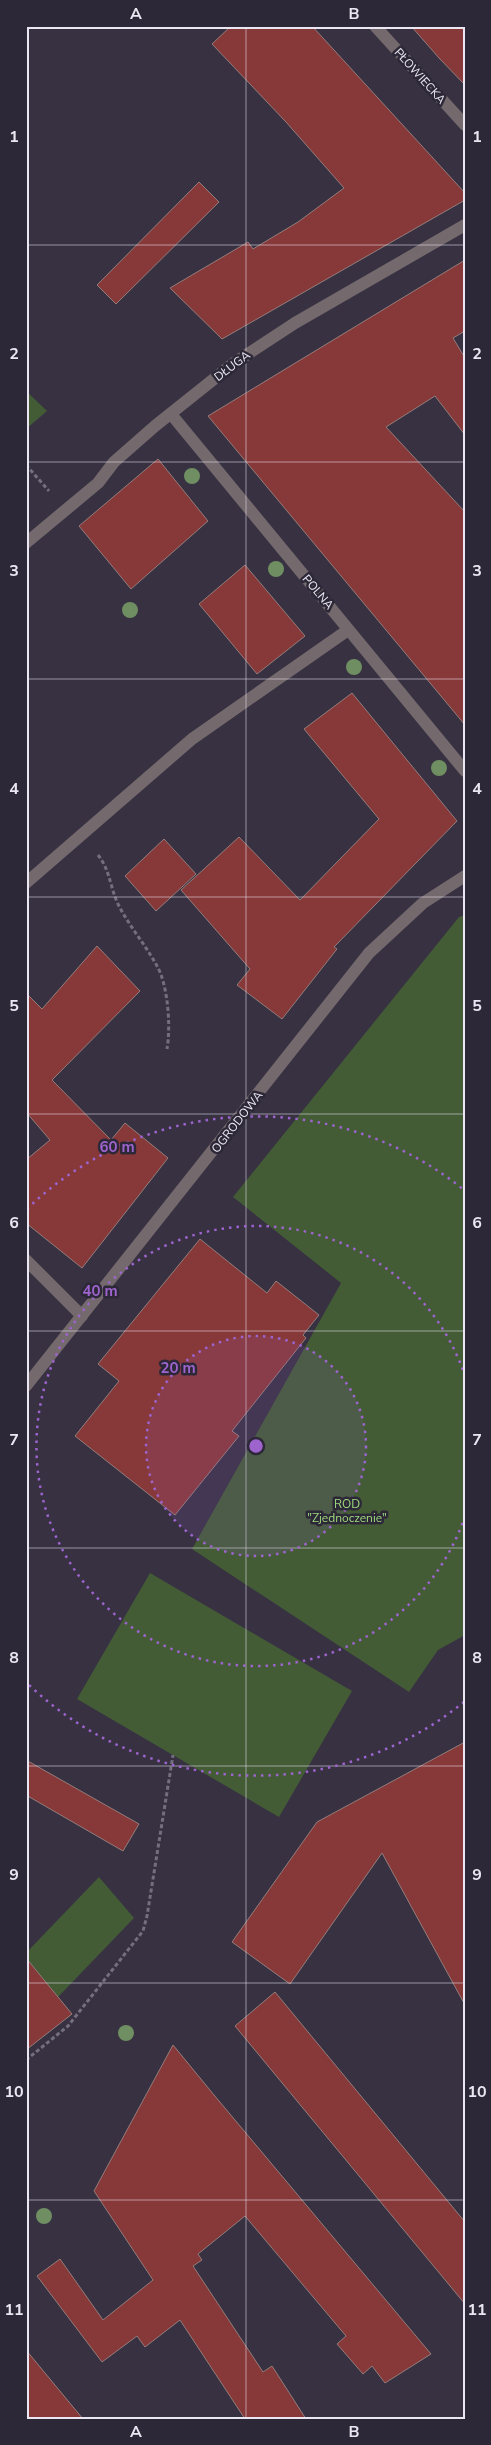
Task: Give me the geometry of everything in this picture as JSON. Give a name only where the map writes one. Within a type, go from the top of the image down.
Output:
[{"type":"street","name":"PŁOWIECKA","points":[[375,26],[465,125]]},
{"type":"street","name":"DŁUGA","points":[[26,543],[98,483],[114,462],[171,414],[263,342],[465,225]]},
{"type":"street","name":"POLNA","points":[[171,414],[465,771]]},
{"type":"street","points":[[26,883],[192,739],[348,630]]},
{"type":"street","name":"OGRODOWA","points":[[26,1386],[369,953],[423,903],[465,876]]},
{"type":"street","points":[[26,1260],[82,1316]]},
{"type":"path","points":[[26,465],[50,493]]},
{"type":"path","points":[[83,834],[102,860],[110,877],[111,890],[124,916],[158,968],[168,1009],[167,1049]]},
{"type":"path","points":[[26,2060],[68,2026],[143,1931],[173,1755]]},
{"type":"green space","points":[[26,391],[47,411],[26,429]]},
{"type":"green space","name":"ROD \"Zjednoczenie\"","points":[[465,915],[465,1635],[438,1650],[409,1692],[192,1549],[341,1283],[233,1197],[459,917]]},
{"type":"green space","points":[[150,1573],[352,1691],[279,1817],[77,1699]]},
{"type":"green space","points":[[99,1877],[134,1918],[58,1997],[26,1958],[26,1953]]},
{"type":"building","points":[[231,26],[312,26],[465,193],[465,200],[222,339],[170,288],[248,242],[253,249],[298,222],[344,188],[286,122],[212,44]]},
{"type":"building","points":[[411,26],[465,26],[465,85],[439,58]]},
{"type":"building","points":[[199,182],[219,202],[116,304],[97,285]]},
{"type":"building","points":[[465,260],[465,331],[453,338],[465,358],[465,435],[435,396],[386,427],[465,512],[465,725],[208,416]]},
{"type":"building","points":[[158,459],[208,521],[131,589],[79,526]]},
{"type":"building","points":[[245,565],[305,636],[257,674],[199,604]]},
{"type":"building","points":[[352,693],[457,821],[334,947],[337,949],[282,1019],[237,985],[250,969],[181,890],[239,837],[300,900],[379,819],[304,729]]},
{"type":"building","points":[[164,839],[196,874],[156,911],[125,876]]},
{"type":"building","points":[[97,946],[140,991],[52,1080],[111,1140],[125,1123],[168,1158],[82,1268],[26,1223],[26,1160],[50,1140],[26,1112],[26,993],[42,1009]]},
{"type":"building","points":[[200,1239],[267,1293],[276,1281],[319,1315],[303,1335],[306,1338],[232,1431],[239,1436],[175,1515],[75,1436],[119,1381],[98,1364]]},
{"type":"building","points":[[465,1742],[465,2005],[382,1853],[290,1984],[232,1942],[317,1822]]},
{"type":"building","points":[[26,1760],[139,1824],[123,1851],[26,1795]]},
{"type":"building","points":[[26,1958],[72,2014],[26,2050]]},
{"type":"building","points":[[275,1992],[465,2222],[465,2304],[235,2026]]},
{"type":"building","points":[[173,2045],[431,2354],[385,2383],[372,2366],[363,2374],[337,2344],[346,2336],[245,2216],[198,2254],[202,2260],[193,2266],[263,2372],[272,2366],[306,2419],[245,2419],[180,2320],[145,2347],[137,2336],[102,2362],[37,2276],[60,2259],[103,2320],[153,2280],[94,2191]]},
{"type":"building","points":[[26,2350],[83,2419],[26,2419]]}]
